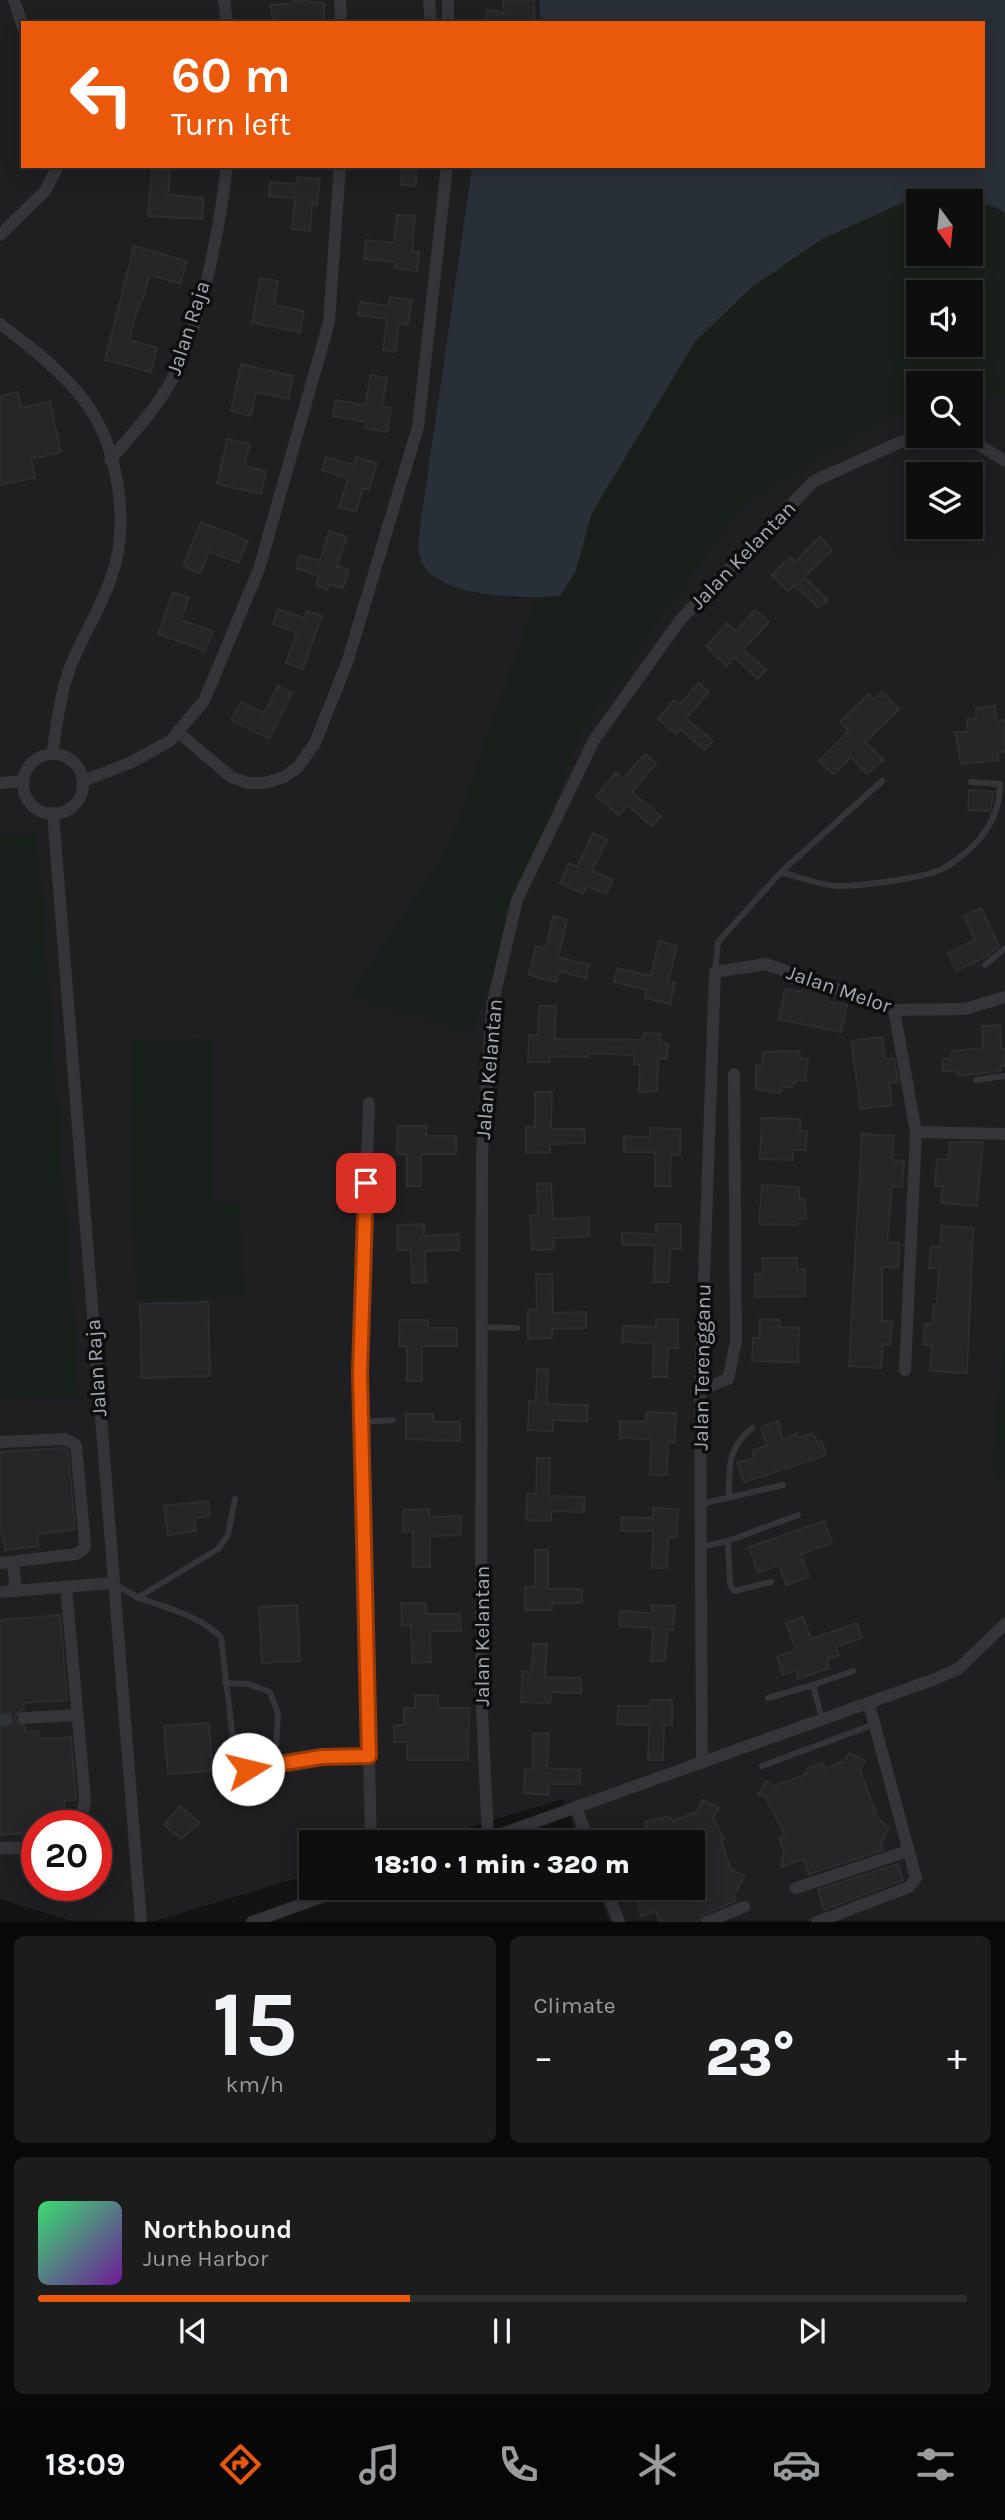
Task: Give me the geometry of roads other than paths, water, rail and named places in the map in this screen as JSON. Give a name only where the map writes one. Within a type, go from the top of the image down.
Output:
[{"type":"street","points":[[14,0],[21,21]]},
{"type":"street","points":[[224,0],[227,21]]},
{"type":"street","points":[[340,0],[341,21]]},
{"type":"street","points":[[429,0],[430,21]]},
{"type":"street","points":[[448,0],[448,21]]},
{"type":"street","points":[[0,235],[45,191],[57,168]]},
{"type":"street","name":"Jalan Raja","points":[[110,460],[160,401],[175,374],[196,316],[223,200],[227,168]]},
{"type":"street","points":[[83,781],[153,752],[179,733],[204,701],[259,569],[329,322],[340,168]]},
{"type":"street","points":[[179,733],[231,778],[247,783],[265,783],[284,776],[298,767],[315,743],[347,663],[418,427],[447,168]]},
{"type":"street","points":[[0,324],[47,359],[84,401],[100,429],[120,505],[120,533],[112,576],[70,668],[52,754]]},
{"type":"street","name":"Jalan Kelantan","points":[[482,1830],[482,1153],[492,1006],[517,900],[594,740],[681,620],[814,481],[903,442],[974,442],[1005,461]]},
{"type":"street","points":[[52,754],[61,755],[76,765],[83,781],[78,800],[63,812],[53,814],[34,807],[28,800],[23,781],[32,762],[52,754]]},
{"type":"street","points":[[0,783],[23,781]]},
{"type":"street","name":"Jalan Raja","points":[[53,814],[141,1922]]},
{"type":"street","name":"Jalan Melor","points":[[715,972],[766,964],[894,1010],[965,1009],[1005,997]]},
{"type":"street","name":"Jalan Terengganu","points":[[702,1763],[700,1390],[715,972]]},
{"type":"street","points":[[894,1010],[916,1132],[905,1370]]},
{"type":"street","points":[[700,1390],[728,1379],[737,1342],[734,1074]]},
{"type":"street","points":[[369,1103],[361,1422],[371,1830]]},
{"type":"street","points":[[916,1132],[1005,1134]]},
{"type":"street","points":[[0,1442],[65,1439],[76,1445],[84,1549],[76,1554],[7,1563],[16,1591]]},
{"type":"street","points":[[0,1592],[112,1583]]},
{"type":"street","points":[[66,1586],[85,1799],[83,1810]]},
{"type":"street","points":[[512,1830],[822,1721],[958,1669],[1005,1624]]},
{"type":"street","points":[[817,1922],[915,1884],[916,1878],[869,1704]]},
{"type":"street","points":[[24,1718],[78,1715]]},
{"type":"street","points":[[576,1807],[584,1830]]},
{"type":"street","points":[[0,1848],[21,1847]]},
{"type":"street","points":[[796,1888],[908,1851]]},
{"type":"street","points":[[252,1922],[313,1900]]},
{"type":"street","points":[[611,1900],[619,1922]]},
{"type":"street","points":[[707,1922],[744,1907]]},
{"type":"lane","points":[[715,972],[718,942],[781,873],[882,781]]},
{"type":"lane","points":[[781,873],[837,886],[887,881],[942,870],[986,835],[1000,804],[1000,785],[971,782]]},
{"type":"lane","points":[[985,965],[1005,948]]},
{"type":"lane","points":[[976,1080],[1005,1076]]},
{"type":"lane","points":[[482,1327],[517,1328]]},
{"type":"lane","points":[[361,1422],[393,1420]]},
{"type":"lane","points":[[729,1498],[729,1459],[737,1440],[752,1428]]},
{"type":"lane","points":[[701,1504],[783,1485]]},
{"type":"lane","points":[[136,1598],[218,1549],[228,1535],[235,1499]]},
{"type":"lane","points":[[701,1547],[728,1541],[798,1516]]},
{"type":"lane","points":[[728,1541],[730,1584],[734,1591],[771,1582]]},
{"type":"lane","points":[[112,1583],[136,1598],[152,1600],[204,1621],[221,1637],[236,1765],[248,1769],[322,1757],[369,1756]]},
{"type":"lane","points":[[768,1698],[853,1671]]},
{"type":"lane","points":[[225,1683],[249,1684],[270,1692],[278,1713],[275,1764]]},
{"type":"lane","points":[[813,1685],[822,1721]]},
{"type":"lane","points":[[762,1766],[875,1724]]},
{"type":"tunnel","points":[[0,1720],[24,1718]]}]
